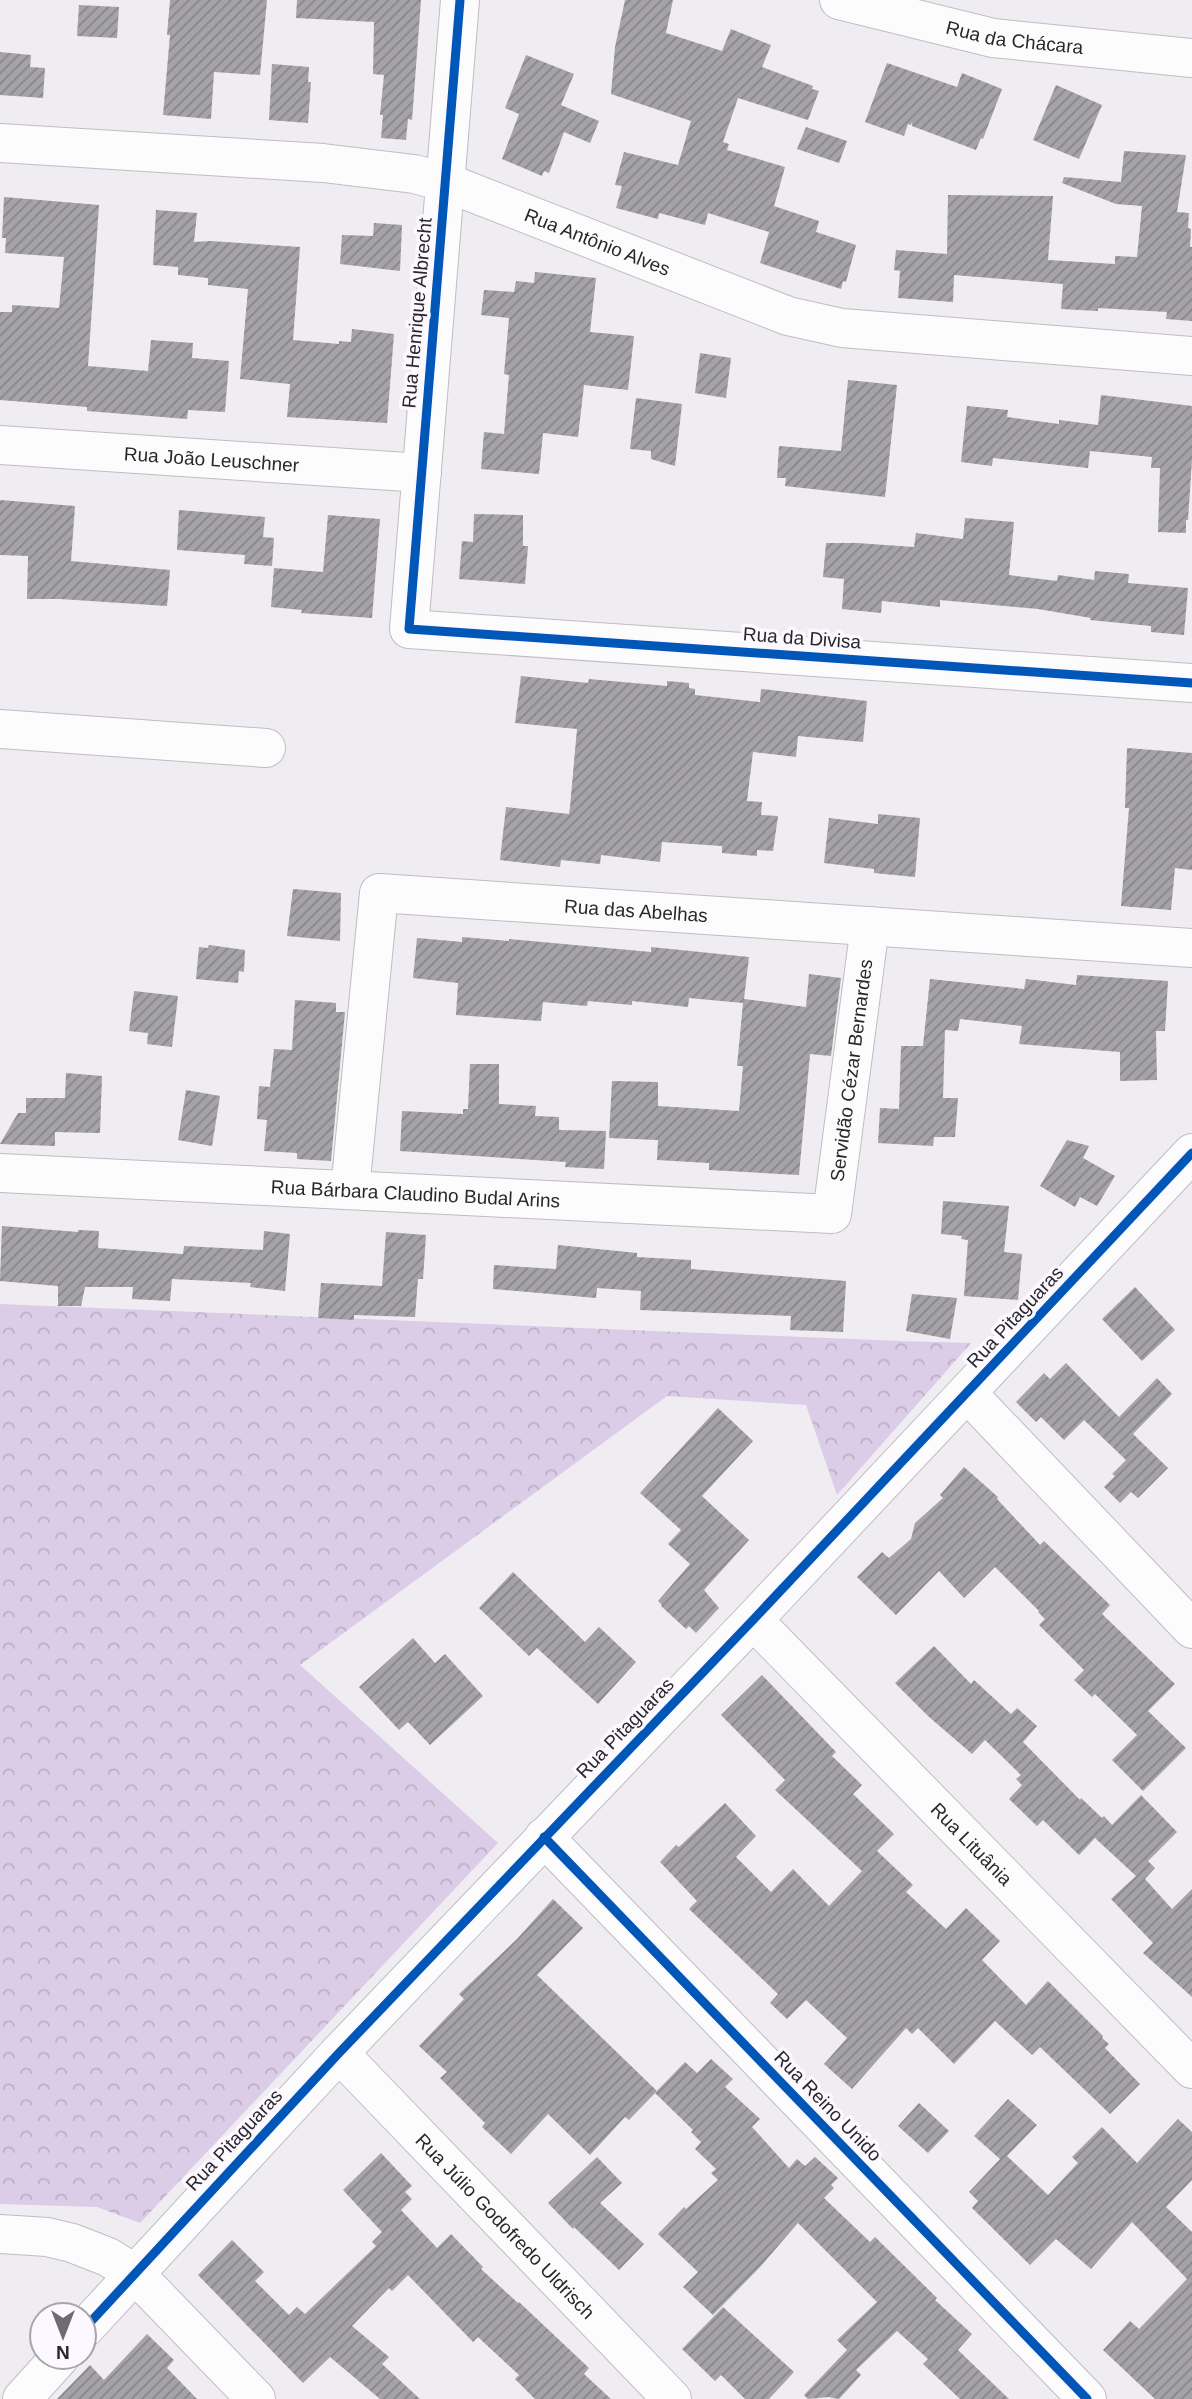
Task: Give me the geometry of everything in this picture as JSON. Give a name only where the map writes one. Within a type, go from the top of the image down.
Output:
[{"type":"street","name":"Rua Henrique Albrecht","points":[[409,629],[460,0]]},
{"type":"street","name":"Rua da Chácara","points":[[839,0],[993,38],[1192,58]]},
{"type":"street","name":"Rua Antônio Alves","points":[[0,143],[323,163],[414,174],[445,182],[811,323],[842,328],[1192,356]]},
{"type":"street","name":"Rua João Leuschner","points":[[0,445],[422,473]]},
{"type":"street","name":"Rua da Divisa","points":[[409,629],[1192,683]]},
{"type":"street","points":[[0,729],[266,748]]},
{"type":"street","name":"Rua das Abelhas","points":[[350,1190],[379,893],[1192,948]]},
{"type":"street","name":"Servidão Cézar Bernardes","points":[[832,1214],[870,926]]},
{"type":"street","name":"Rua Bárbara Claudino Budal Arins","points":[[0,1173],[832,1214]]},
{"type":"street","name":"Rua Pitaguaras","points":[[98,2313],[544,1837],[968,1394],[1185,1176]]},
{"type":"street","points":[[968,1394],[1192,1629]]},
{"type":"street","name":"Rua Lituânia","points":[[753,1620],[1192,2069]]},
{"type":"street","name":"Rua Reino Unido","points":[[544,1837],[1087,2399]]},
{"type":"street","name":"Rua Júlio Godofredo Uldrisch","points":[[339,2053],[672,2399]]},
{"type":"street","points":[[0,2234],[47,2237],[80,2245],[108,2257],[134,2273],[256,2399]]},
{"type":"street","points":[[22,2399],[47,2371]]},
{"type":"green space","points":[[0,1304],[971,1343],[837,1495],[806,1405],[667,1396],[300,1665],[498,1843],[140,2223],[97,2207],[0,2204]]},
{"type":"building","points":[[170,0],[267,0],[260,75],[214,72],[211,119],[163,115],[170,35],[167,35]]},
{"type":"building","points":[[297,0],[421,0],[412,120],[408,119],[406,140],[381,138],[384,75],[373,74],[374,22],[296,18]]},
{"type":"building","points":[[625,0],[673,0],[666,33],[722,51],[731,29],[771,45],[762,67],[813,86],[812,89],[819,91],[808,120],[738,98],[723,142],[729,144],[727,150],[785,167],[774,206],[819,221],[816,232],[856,245],[846,282],[843,281],[841,289],[760,263],[769,232],[708,213],[705,225],[659,213],[658,219],[616,208],[622,186],[615,185],[624,152],[678,165],[691,121],[611,94],[615,47]]},
{"type":"building","points":[[79,5],[119,7],[117,38],[77,36]]},
{"type":"building","points":[[0,52],[31,55],[30,67],[45,68],[43,98],[0,95]]},
{"type":"building","points":[[526,55],[574,74],[561,105],[599,121],[590,143],[564,132],[549,173],[544,171],[542,176],[502,159],[519,114],[505,108]]},
{"type":"building","points":[[887,63],[957,87],[962,73],[1002,89],[983,139],[981,138],[976,150],[912,126],[912,122],[911,125],[908,124],[904,136],[865,122]]},
{"type":"building","points":[[272,64],[309,67],[308,82],[311,82],[308,123],[269,120]]},
{"type":"building","points":[[1056,85],[1102,105],[1079,159],[1033,140]]},
{"type":"building","points":[[806,127],[847,141],[839,163],[797,149]]},
{"type":"building","points":[[1124,151],[1186,155],[1177,212],[1189,213],[1192,321],[1166,319],[1167,312],[1061,309],[1063,284],[954,275],[953,302],[898,298],[900,271],[894,270],[896,250],[947,254],[948,195],[1053,196],[1048,260],[1115,264],[1115,256],[1137,257],[1142,206],[1116,204],[1062,183],[1064,177],[1121,182]]},
{"type":"building","points":[[4,197],[99,205],[88,366],[148,371],[151,340],[193,343],[192,358],[229,361],[225,412],[188,410],[187,419],[87,411],[87,407],[0,400],[0,312],[12,312],[12,305],[59,308],[64,257],[5,253],[6,238],[2,238]]},
{"type":"building","points":[[156,210],[197,213],[194,242],[300,247],[293,340],[339,344],[339,341],[351,342],[352,329],[394,334],[387,423],[287,417],[290,384],[240,379],[248,289],[208,285],[208,278],[178,275],[178,267],[153,265]]},
{"type":"building","points":[[374,223],[402,225],[400,271],[340,264],[342,235],[373,236]]},
{"type":"building","points":[[535,272],[596,278],[590,332],[634,336],[628,390],[584,385],[578,437],[543,433],[539,474],[481,469],[484,432],[504,434],[509,375],[504,374],[509,318],[481,315],[484,290],[514,292],[516,281],[534,283]]},
{"type":"building","points":[[700,353],[731,358],[726,398],[695,393]]},
{"type":"building","points":[[848,380],[897,385],[885,497],[785,486],[786,478],[777,478],[779,446],[841,451]]},
{"type":"building","points":[[1101,395],[1192,406],[1192,460],[1186,533],[1158,532],[1160,468],[1151,468],[1152,457],[1090,451],[1088,468],[993,458],[992,466],[961,462],[967,406],[1008,410],[1007,417],[1059,424],[1059,420],[1098,425]]},
{"type":"building","points":[[636,398],[682,404],[675,466],[651,459],[651,451],[630,449]]},
{"type":"building","points":[[0,500],[75,506],[71,561],[170,570],[167,606],[27,599],[28,556],[0,555]]},
{"type":"building","points":[[179,510],[265,517],[263,537],[274,538],[272,566],[244,564],[245,555],[177,550]]},
{"type":"building","points":[[474,514],[523,515],[523,546],[528,546],[525,584],[459,579],[462,541],[473,542]]},
{"type":"building","points":[[328,515],[380,519],[372,618],[301,613],[302,610],[271,607],[274,568],[323,572]]},
{"type":"building","points":[[965,518],[1014,522],[1009,575],[1057,581],[1058,575],[1094,580],[1095,571],[1129,574],[1128,583],[1188,588],[1184,635],[1151,632],[1151,626],[1090,620],[1091,618],[1038,609],[940,600],[940,607],[882,601],[881,613],[842,609],[844,579],[823,577],[826,543],[914,547],[916,533],[963,539]]},
{"type":"building","points":[[521,676],[588,683],[589,679],[667,686],[667,681],[689,683],[689,688],[695,689],[695,695],[760,702],[761,689],[867,701],[863,742],[798,736],[796,757],[753,752],[747,801],[762,802],[761,815],[778,816],[773,851],[757,850],[757,856],[722,853],[722,846],[662,842],[660,862],[601,855],[600,864],[561,860],[560,867],[500,860],[506,807],[569,814],[570,807],[577,729],[515,723]]},
{"type":"building","points":[[1127,748],[1192,753],[1192,870],[1175,868],[1171,910],[1121,906],[1129,808],[1125,808]]},
{"type":"building","points":[[878,814],[920,818],[915,877],[874,873],[874,869],[824,863],[829,818],[878,824]]},
{"type":"building","points":[[293,889],[341,893],[340,941],[287,936]]},
{"type":"building","points":[[462,937],[651,952],[651,947],[749,957],[744,999],[806,1007],[809,974],[841,978],[831,1056],[810,1054],[799,1175],[709,1170],[709,1163],[657,1160],[658,1140],[609,1138],[612,1081],[658,1082],[658,1106],[739,1111],[743,1066],[737,1066],[743,1003],[689,998],[688,1007],[632,1001],[632,1005],[588,1001],[587,1006],[543,1002],[541,1021],[456,1015],[458,983],[413,978],[417,938],[462,942]]},
{"type":"building","points":[[209,945],[245,950],[244,972],[239,971],[238,983],[196,979],[199,947],[208,948]]},
{"type":"building","points":[[1077,975],[1168,981],[1165,1031],[1156,1031],[1157,1080],[1120,1081],[1120,1052],[1019,1044],[1022,1026],[960,1019],[958,1031],[945,1030],[943,1098],[958,1098],[955,1137],[934,1137],[933,1146],[878,1143],[880,1108],[899,1109],[901,1046],[923,1046],[930,979],[1024,989],[1026,979],[1076,985]]},
{"type":"building","points":[[134,991],[178,996],[172,1047],[147,1044],[148,1033],[129,1031]]},
{"type":"building","points":[[295,1000],[336,1003],[336,1012],[345,1012],[331,1161],[297,1159],[297,1153],[264,1151],[267,1120],[257,1119],[259,1086],[270,1087],[274,1049],[292,1050]]},
{"type":"building","points":[[470,1064],[499,1064],[499,1104],[536,1106],[535,1116],[559,1117],[559,1130],[606,1131],[604,1169],[565,1167],[566,1162],[400,1151],[402,1111],[463,1114],[463,1109],[468,1109]]},
{"type":"building","points":[[66,1073],[102,1076],[100,1133],[55,1132],[55,1146],[0,1144],[18,1113],[26,1113],[26,1098],[65,1098]]},
{"type":"building","points":[[186,1090],[220,1096],[212,1146],[178,1140]]},
{"type":"building","points":[[1067,1140],[1089,1146],[1083,1158],[1115,1176],[1097,1206],[1080,1197],[1075,1207],[1040,1186]]},
{"type":"building","points":[[943,1201],[1009,1206],[1004,1252],[1022,1254],[1018,1300],[964,1296],[968,1240],[961,1239],[962,1236],[941,1234]]},
{"type":"building","points":[[2,1226],[99,1231],[98,1248],[183,1254],[184,1246],[263,1250],[264,1231],[290,1234],[285,1291],[250,1287],[251,1283],[172,1279],[170,1301],[132,1299],[133,1287],[85,1287],[81,1306],[58,1306],[58,1286],[0,1281]]},
{"type":"building","points":[[386,1232],[426,1235],[423,1279],[418,1279],[415,1317],[354,1315],[354,1320],[318,1318],[321,1283],[382,1286]]},
{"type":"building","points":[[558,1245],[637,1253],[637,1257],[691,1260],[691,1269],[846,1281],[843,1332],[790,1330],[791,1316],[640,1310],[641,1291],[597,1288],[596,1298],[493,1289],[494,1265],[556,1269]]},
{"type":"building","points":[[1135,1287],[1175,1330],[1142,1361],[1102,1319]]},
{"type":"building","points":[[912,1294],[957,1298],[950,1339],[906,1331]]},
{"type":"building","points":[[1066,1363],[1119,1417],[1157,1378],[1172,1394],[1133,1434],[1168,1468],[1138,1498],[1131,1492],[1120,1503],[1104,1487],[1126,1460],[1084,1420],[1064,1440],[1041,1417],[1036,1422],[1016,1402],[1044,1373],[1050,1379]]},
{"type":"building","points":[[718,1408],[753,1441],[702,1496],[749,1540],[704,1590],[719,1608],[696,1633],[689,1626],[686,1629],[658,1601],[690,1564],[668,1544],[681,1530],[640,1493]]},
{"type":"building","points":[[964,1467],[998,1497],[1040,1545],[1044,1541],[1110,1605],[1102,1614],[1175,1684],[1148,1711],[1186,1748],[1143,1791],[1112,1760],[1137,1735],[1095,1694],[1092,1697],[1074,1680],[1084,1670],[1039,1625],[1045,1619],[1039,1611],[995,1567],[964,1598],[939,1571],[896,1615],[857,1577],[882,1552],[889,1558],[911,1539],[915,1523],[943,1498],[940,1495]]},
{"type":"building","points":[[513,1572],[585,1642],[599,1627],[636,1662],[598,1704],[537,1648],[529,1656],[479,1608]]},
{"type":"building","points":[[413,1638],[435,1663],[445,1654],[483,1696],[430,1745],[408,1722],[399,1730],[359,1687]]},
{"type":"building","points":[[934,1646],[971,1684],[974,1680],[1011,1714],[1017,1708],[1037,1726],[1023,1742],[1080,1800],[1081,1798],[1102,1818],[1104,1816],[1112,1825],[1141,1795],[1177,1832],[1148,1861],[1155,1868],[1145,1879],[1172,1909],[1192,1889],[1192,1997],[1143,1953],[1153,1943],[1111,1899],[1136,1876],[1095,1838],[1079,1855],[1043,1820],[1037,1826],[1009,1799],[1022,1785],[1016,1779],[1021,1775],[985,1740],[972,1754],[895,1683]]},
{"type":"building","points":[[762,1675],[836,1752],[832,1756],[862,1785],[853,1794],[894,1834],[877,1851],[913,1885],[906,1892],[946,1929],[966,1908],[1000,1941],[982,1960],[1026,2005],[1048,1981],[1103,2036],[1109,2044],[1105,2048],[1140,2084],[1110,2114],[1040,2047],[1032,2055],[995,2021],[954,2064],[918,2028],[912,2034],[906,2028],[852,2089],[824,2064],[847,2038],[806,2000],[787,2019],[770,2003],[778,1994],[689,1909],[697,1901],[660,1862],[725,1803],[756,1836],[736,1857],[771,1892],[793,1869],[829,1906],[862,1871],[775,1790],[785,1780],[721,1715]]},
{"type":"building","points":[[553,1899],[583,1928],[537,1975],[657,2091],[629,2120],[625,2117],[590,2155],[548,2114],[511,2154],[482,2127],[485,2123],[440,2078],[447,2072],[419,2046],[464,1999],[459,1994],[517,1939]]},
{"type":"building","points":[[711,2059],[733,2079],[725,2087],[760,2119],[752,2127],[789,2168],[797,2159],[805,2166],[815,2157],[838,2178],[831,2185],[834,2188],[824,2198],[870,2242],[875,2237],[937,2298],[935,2300],[972,2334],[958,2350],[1009,2399],[960,2399],[923,2364],[928,2359],[897,2331],[856,2370],[861,2375],[839,2399],[808,2399],[804,2395],[847,2350],[837,2340],[877,2302],[798,2223],[713,2315],[683,2287],[698,2272],[658,2234],[684,2207],[686,2209],[718,2180],[711,2173],[716,2169],[695,2149],[701,2142],[691,2132],[693,2130],[655,2093],[685,2062],[697,2073]]},
{"type":"building","points":[[1008,2099],[1037,2125],[1007,2156],[1048,2195],[1078,2163],[1072,2157],[1102,2127],[1137,2163],[1178,2119],[1192,2132],[1192,2180],[1166,2207],[1192,2232],[1192,2399],[1155,2399],[1103,2350],[1130,2321],[1139,2329],[1187,2279],[1132,2222],[1091,2269],[1056,2239],[1030,2265],[972,2208],[978,2201],[969,2192],[1000,2159],[974,2136]]},
{"type":"building","points":[[919,2103],[949,2131],[928,2153],[898,2126]]},
{"type":"building","points":[[381,2153],[412,2186],[405,2192],[412,2199],[401,2210],[437,2248],[451,2234],[483,2267],[481,2269],[589,2368],[584,2374],[611,2399],[535,2399],[515,2379],[519,2375],[478,2337],[473,2342],[408,2275],[392,2291],[389,2288],[352,2326],[389,2357],[382,2364],[420,2399],[380,2399],[330,2357],[303,2383],[198,2275],[232,2240],[264,2272],[255,2281],[289,2315],[297,2307],[305,2314],[376,2246],[372,2242],[382,2232],[343,2190]]},
{"type":"building","points":[[597,2157],[622,2183],[600,2203],[644,2244],[619,2270],[548,2203]]},
{"type":"building","points":[[723,2307],[794,2372],[769,2399],[745,2399],[721,2375],[715,2381],[682,2349]]},
{"type":"building","points":[[147,2334],[174,2360],[167,2368],[197,2399],[57,2399],[84,2371],[96,2371],[104,2380]]},
{"type":"cycle path","points":[[460,0],[409,629],[1192,683]]},
{"type":"cycle path","points":[[98,2314],[339,2053],[753,1620],[1192,1153]]},
{"type":"cycle path","points":[[544,1837],[1087,2399]]}]
